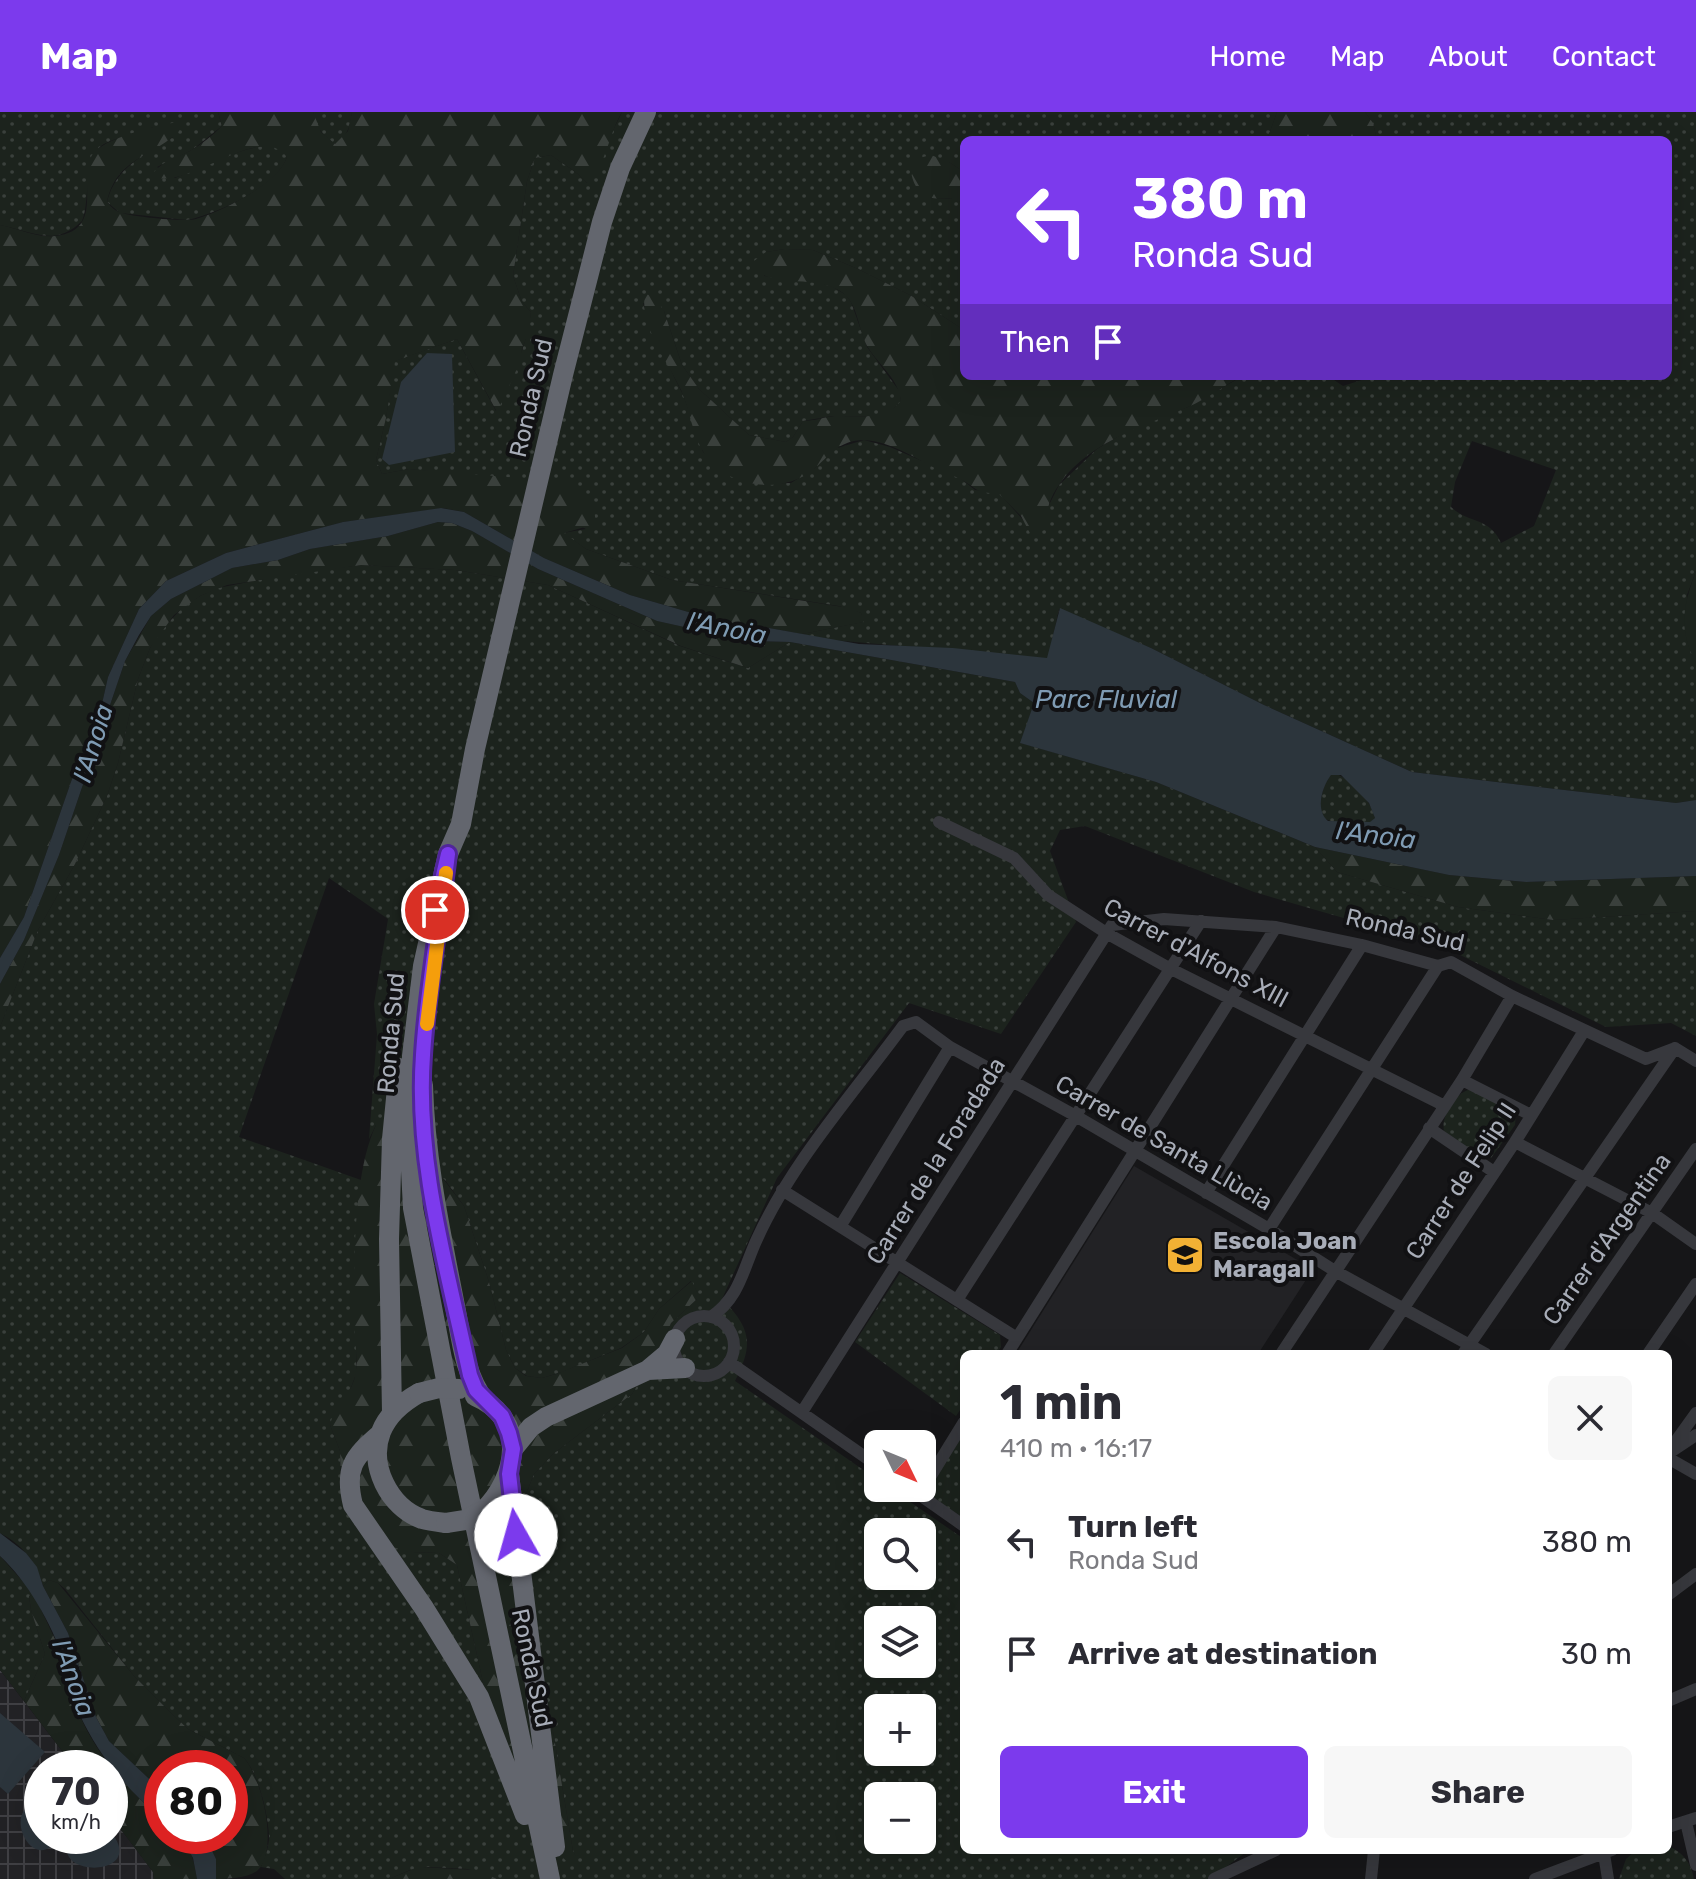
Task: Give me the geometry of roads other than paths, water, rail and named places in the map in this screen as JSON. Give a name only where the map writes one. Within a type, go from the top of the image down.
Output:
[{"type":"highway","name":"Ronda Sud","points":[[550,1879],[461,1458],[413,1208],[409,1132],[412,1056],[423,966],[448,854],[461,824],[475,749],[563,375],[602,222],[620,168],[646,112]]},
{"type":"highway","points":[[448,854],[422,1056],[424,1133],[435,1206],[470,1375],[485,1401]]},
{"type":"highway","points":[[392,1413],[389,1239],[392,1139],[418,939],[448,854]]},
{"type":"highway","points":[[513,1449],[531,1427],[546,1417],[648,1370],[667,1354],[675,1339]]},
{"type":"highway","points":[[648,1370],[685,1368]]},
{"type":"highway","points":[[541,1879],[516,1786],[479,1697],[424,1608],[353,1505],[349,1489],[350,1470],[357,1454],[380,1434],[392,1413],[419,1393],[439,1388],[459,1389],[485,1401],[502,1416],[513,1449],[509,1474],[558,1879]]},
{"type":"highway","points":[[502,1416],[529,1420],[546,1417]]},
{"type":"highway","points":[[380,1434],[378,1460],[384,1484],[393,1500],[421,1518],[446,1523],[465,1520],[483,1511],[501,1491],[509,1474]]},
{"type":"street","name":"Carrer d'Alfons XIII","points":[[939,822],[1014,858],[1048,895],[1108,934],[1169,968],[1445,1106]]},
{"type":"street","name":"Ronda Sud","points":[[1108,934],[1112,925],[1164,919],[1276,927],[1362,945],[1438,966],[1451,962],[1512,996],[1646,1059],[1675,1048]]},
{"type":"street","points":[[957,1300],[1201,921]]},
{"type":"street","points":[[1010,1350],[1276,927]]},
{"type":"street","name":"Carrer de la Foradada","points":[[802,1412],[1108,934]]},
{"type":"street","points":[[1206,1193],[1362,945]]},
{"type":"street","points":[[1269,1229],[1438,966]]},
{"type":"street","points":[[1284,1350],[1462,1080],[1512,996]]},
{"type":"street","name":"Carrer de Santa Llùcia","points":[[782,1190],[903,1026],[916,1022],[950,1047],[1074,1115],[1335,1271],[1404,1308],[1466,1349]]},
{"type":"street","name":"Carrer de Felip II","points":[[1376,1350],[1515,1142],[1584,1031]]},
{"type":"street","points":[[841,1225],[950,1047]]},
{"type":"street","points":[[1466,1349],[1675,1048],[1696,1061]]},
{"type":"street","points":[[1462,1080],[1531,1115]]},
{"type":"street","points":[[1429,1128],[1494,1172]]},
{"type":"street","points":[[1515,1142],[1652,1213],[1696,1244]]},
{"type":"street","name":"Carrer d'Argentina","points":[[1557,1350],[1696,1149]]},
{"type":"street","points":[[711,1317],[726,1307],[734,1296],[757,1239],[782,1190],[1017,1338]]},
{"type":"street","points":[[1651,1350],[1696,1284]]},
{"type":"street","points":[[702,1316],[711,1317],[720,1320],[732,1335],[734,1344],[729,1362],[722,1370],[703,1376],[685,1368],[676,1355],[675,1339],[685,1323],[702,1316]]},
{"type":"street","points":[[729,1362],[864,1456]]},
{"type":"street","points":[[1672,1448],[1696,1413]]},
{"type":"street","points":[[936,1461],[960,1428]]},
{"type":"street","points":[[1672,1451],[1696,1435]]},
{"type":"street","points":[[1672,1457],[1696,1474]]},
{"type":"street","points":[[930,1502],[960,1523]]},
{"type":"street","points":[[1672,1592],[1696,1574]]},
{"type":"street","points":[[1672,1699],[1696,1689]]},
{"type":"street","points":[[1691,1820],[1696,1865]]},
{"type":"street","points":[[1214,1879],[1267,1854]]},
{"type":"street","points":[[1371,1879],[1374,1854]]},
{"type":"street","points":[[1535,1879],[1603,1854]]},
{"type":"street","points":[[1608,1854],[1608,1879]]},
{"type":"water","points":[[427,353],[452,354],[455,452],[389,465],[382,459],[401,382]]},
{"type":"water","name":"Parc Fluvial","points":[[441,508],[464,512],[544,558],[630,595],[733,625],[758,626],[859,644],[953,648],[1047,658],[1060,608],[1412,772],[1676,803],[1696,800],[1696,876],[1526,882],[1449,875],[1315,847],[1156,782],[1020,743],[1034,703],[1020,693],[1015,682],[790,642],[747,641],[657,621],[538,569],[472,531],[452,523],[438,522],[388,536],[310,549],[278,560],[232,568],[171,599],[151,616],[125,661],[59,855],[24,940],[0,984],[0,958],[24,917],[72,779],[99,717],[108,677],[139,609],[166,581],[226,553],[343,522]],"holes":[[[1331,775],[1341,775],[1369,803],[1375,818],[1370,822],[1328,821],[1324,816],[1321,798],[1325,786]]]},
{"type":"water","name":"l'Anoia","points":[[0,1533],[26,1553],[37,1567],[43,1586],[68,1633],[96,1717],[109,1741],[119,1750],[100,1750],[95,1743],[77,1707],[64,1660],[45,1618],[20,1578],[0,1556]]},
{"type":"water","points":[[0,1713],[43,1750],[24,1750],[24,1776],[8,1794],[0,1787]]},
{"type":"water","points":[[128,1759],[144,1774],[144,1802],[128,1786]]},
{"type":"water","points":[[24,1812],[24,1836],[21,1828]]},
{"type":"water","points":[[69,1854],[118,1854],[109,1865],[96,1868],[71,1860]]},
{"type":"water","points":[[191,1854],[214,1854],[216,1879],[197,1879]]},
{"type":"place","name":"Escola Joan Maragall","points":[[1185,1255]]}]
